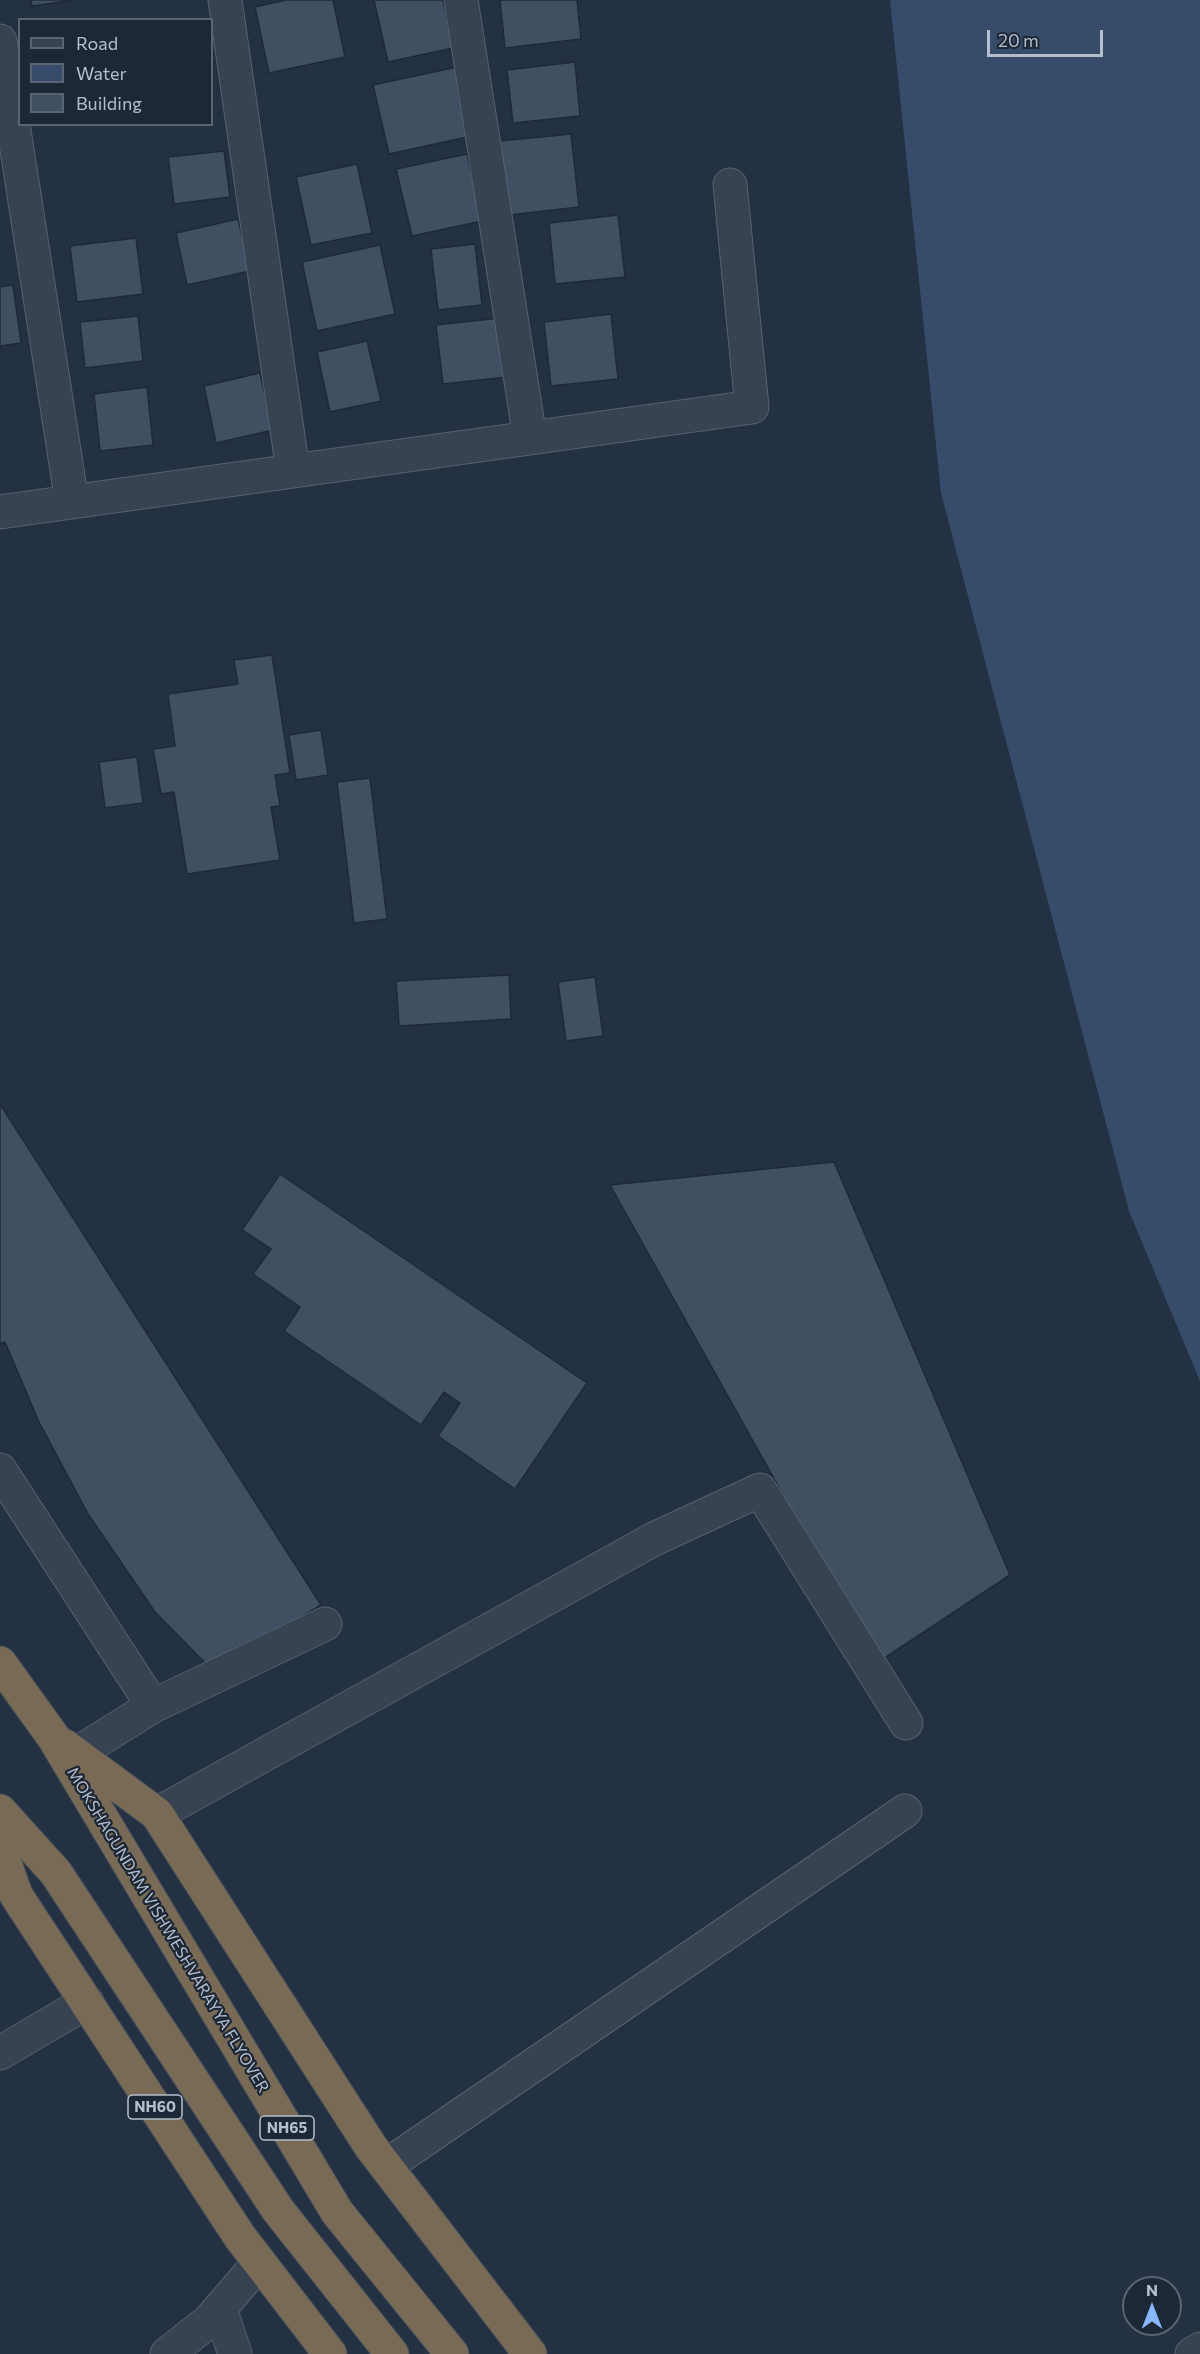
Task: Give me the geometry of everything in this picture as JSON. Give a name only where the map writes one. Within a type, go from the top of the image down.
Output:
[{"type":"highway","points":[[0,1663],[65,1746],[157,1814],[371,2147],[531,2354]]},
{"type":"highway","name":"MOKSHAGUNDAM VISHWESHVARAYYA FLYOVER","points":[[65,1746],[142,1888],[337,2212],[452,2354]]},
{"type":"highway","points":[[0,1811],[56,1873],[279,2210],[393,2354]]},
{"type":"highway","name":"NH60","points":[[0,1849],[16,1895],[240,2237],[330,2354]]},
{"type":"street","points":[[225,0],[293,471]]},
{"type":"street","points":[[461,0],[530,438]]},
{"type":"street","points":[[0,41],[72,502]]},
{"type":"street","points":[[0,512],[752,407],[730,185]]},
{"type":"street","points":[[0,1470],[153,1706]]},
{"type":"street","points":[[157,1814],[654,1539],[760,1491],[906,1723]]},
{"type":"street","points":[[65,1746],[325,1624]]},
{"type":"street","points":[[386,2166],[905,1810]]},
{"type":"street","points":[[0,2053],[87,2002]]},
{"type":"street","points":[[167,2354],[209,2321],[259,2263]]},
{"type":"street","points":[[219,2309],[235,2354]]},
{"type":"street","points":[[1192,2354],[1200,2349]]},
{"type":"water","points":[[890,0],[1200,0],[1200,1381],[1129,1211],[941,493]]},
{"type":"building","points":[[31,0],[75,0],[32,6]]},
{"type":"building","points":[[286,0],[333,0],[345,57],[269,73],[255,7]]},
{"type":"building","points":[[374,0],[443,0],[453,48],[388,62]]},
{"type":"building","points":[[500,0],[577,0],[581,39],[505,48]]},
{"type":"building","points":[[575,62],[580,116],[513,123],[507,70]]},
{"type":"building","points":[[457,67],[472,136],[389,154],[373,85]]},
{"type":"building","points":[[571,134],[579,207],[509,215],[500,141]]},
{"type":"building","points":[[224,151],[230,197],[174,204],[168,157]]},
{"type":"building","points":[[467,154],[482,221],[412,236],[396,169]]},
{"type":"building","points":[[357,164],[372,233],[311,245],[296,177]]},
{"type":"building","points":[[618,215],[625,277],[555,284],[549,223]]},
{"type":"building","points":[[238,219],[250,271],[187,285],[176,233]]},
{"type":"building","points":[[136,238],[143,294],[77,302],[70,246]]},
{"type":"building","points":[[475,244],[482,305],[438,310],[431,249]]},
{"type":"building","points":[[380,245],[395,314],[317,331],[302,262]]},
{"type":"building","points":[[13,285],[21,343],[0,346],[0,287]]},
{"type":"building","points":[[611,314],[618,379],[551,386],[544,322]]},
{"type":"building","points":[[138,316],[143,361],[85,368],[80,322]]},
{"type":"building","points":[[500,318],[507,377],[443,384],[436,325]]},
{"type":"building","points":[[367,341],[381,401],[330,412],[317,352]]},
{"type":"building","points":[[260,373],[273,430],[216,443],[204,386]]},
{"type":"building","points":[[147,387],[153,445],[100,451],[94,394]]},
{"type":"building","points":[[272,655],[290,773],[275,775],[280,806],[271,807],[280,860],[187,874],[174,792],[161,794],[153,749],[175,746],[168,694],[238,684],[234,660]]},
{"type":"building","points":[[321,730],[328,775],[296,780],[289,735]]},
{"type":"building","points":[[137,757],[143,803],[105,808],[99,762]]},
{"type":"building","points":[[370,778],[387,919],[354,923],[337,782]]},
{"type":"building","points":[[509,975],[511,1019],[399,1026],[396,981]]},
{"type":"building","points":[[595,977],[603,1036],[566,1041],[558,982]]},
{"type":"building","points":[[0,1104],[321,1605],[213,1671],[155,1612],[88,1514],[39,1422],[5,1342],[0,1344]]},
{"type":"building","points":[[834,1162],[1010,1575],[877,1663],[610,1185]]},
{"type":"building","points":[[280,1174],[587,1383],[515,1489],[438,1436],[460,1403],[444,1392],[421,1425],[284,1331],[300,1307],[253,1274],[271,1249],[242,1230]]}]
